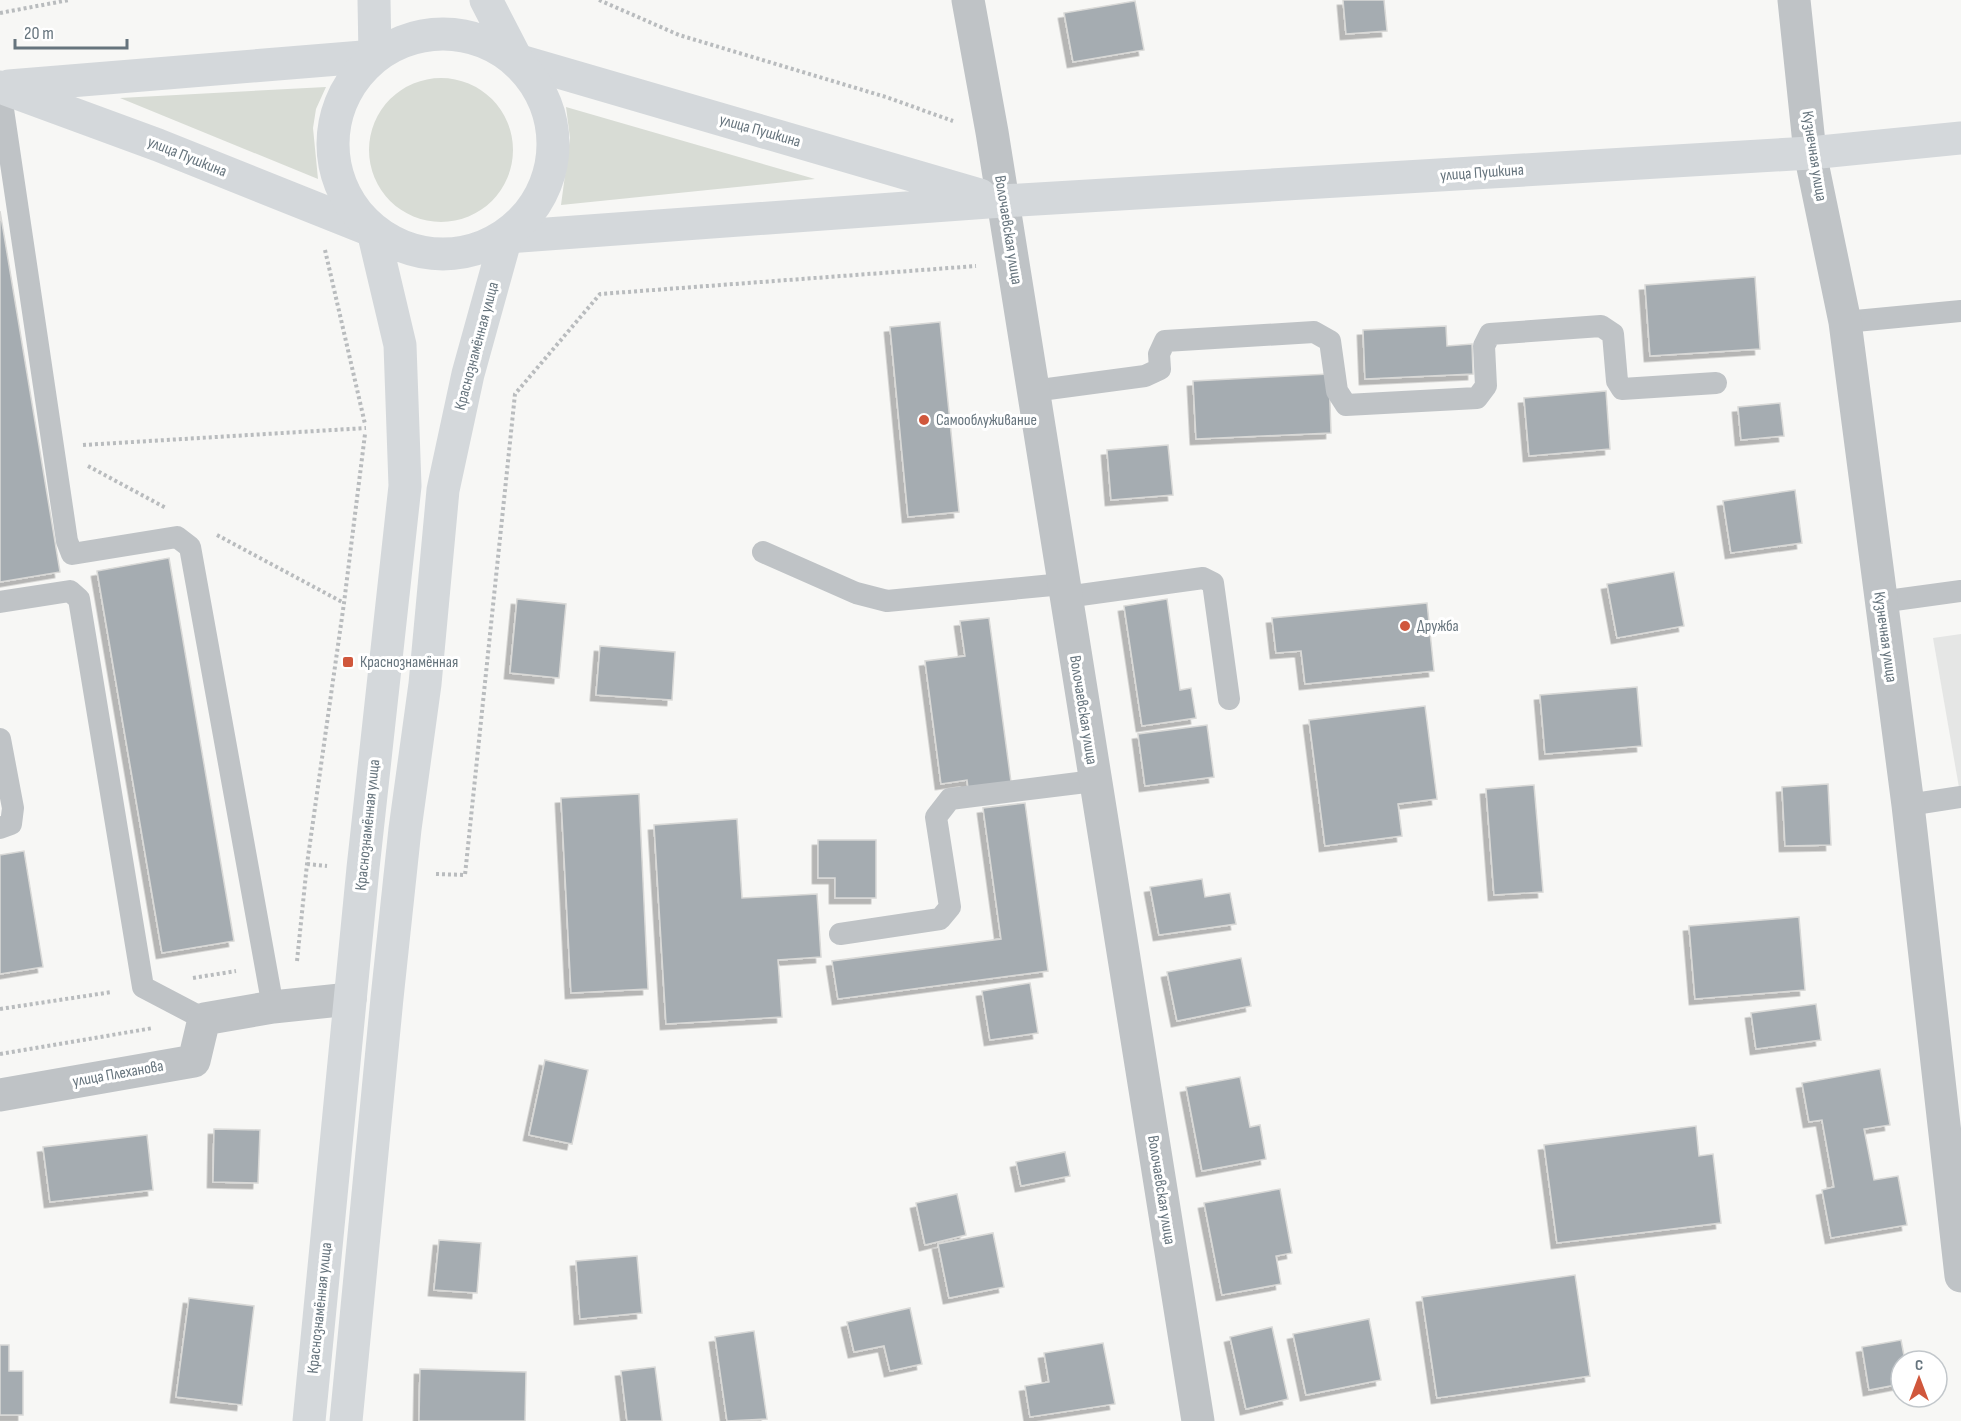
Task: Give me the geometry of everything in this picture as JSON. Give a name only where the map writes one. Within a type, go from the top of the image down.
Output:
[{"type":"main road","points":[[374,0],[375,56]]},
{"type":"main road","points":[[486,0],[517,60],[539,86],[555,144],[539,203],[506,237]]},
{"type":"main road","points":[[373,231],[343,193],[332,136],[348,87],[375,56],[403,41],[441,33],[482,40],[517,60]]},
{"type":"main road","points":[[0,88],[375,56]]},
{"type":"main road","name":"улица Пушкина","points":[[517,60],[1002,201]]},
{"type":"main road","name":"улица Пушкина","points":[[0,88],[158,145],[373,231],[406,248],[441,256],[482,250],[506,237],[1002,201],[1810,153],[1961,138]]},
{"type":"main road","name":"Краснознамённая улица","points":[[309,1421],[363,868],[405,486],[400,345],[373,231]]},
{"type":"main road","name":"Краснознамённая улица","points":[[346,1421],[400,872],[425,684],[443,490],[468,374],[506,237]]},
{"type":"street","name":"Волочаевская улица","points":[[968,0],[992,132],[1198,1421]]},
{"type":"street","name":"Кузнечная улица","points":[[1794,0],[1810,153],[1845,322],[1908,805],[1961,1276]]},
{"type":"street","points":[[204,1019],[273,1007],[350,999]]},
{"type":"street","name":"улица Плеханова","points":[[0,1095],[194,1061],[204,1019]]},
{"type":"lane","points":[[0,88],[67,541],[72,554],[177,537],[190,547],[273,1007]]},
{"type":"lane","points":[[1845,322],[1961,311]]},
{"type":"lane","points":[[1033,391],[1145,376],[1160,369],[1159,354],[1165,341],[1314,332],[1330,341],[1337,391],[1346,405],[1477,398],[1486,386],[1484,346],[1490,334],[1601,326],[1613,334],[1617,381],[1622,389],[1716,383]]},
{"type":"lane","points":[[763,552],[856,593],[887,601],[1065,591],[1203,578],[1213,583],[1229,699]]},
{"type":"lane","points":[[0,602],[70,591],[79,599],[143,987],[204,1019]]},
{"type":"lane","points":[[1880,602],[1961,591]]},
{"type":"lane","points":[[0,739],[13,808],[11,824],[0,828]]},
{"type":"lane","points":[[840,934],[940,919],[950,907],[936,817],[950,800],[1094,781]]},
{"type":"lane","points":[[1908,805],[1961,797]]},
{"type":"path","points":[[0,13],[69,0]]},
{"type":"path","points":[[599,0],[679,35],[992,132]]},
{"type":"path","points":[[316,208],[366,428],[344,603]]},
{"type":"path","points":[[400,872],[465,875],[514,394],[600,294],[1013,263]]},
{"type":"path","points":[[52,447],[366,428]]},
{"type":"path","points":[[307,864],[363,868]]},
{"type":"path","points":[[0,1054],[204,1019]]},
{"type":"shaded area","points":[[441,78],[469,83],[492,99],[508,122],[513,150],[508,178],[492,201],[469,217],[441,222],[413,217],[390,201],[374,178],[369,150],[374,122],[390,99],[413,83]]},
{"type":"shaded area","points":[[326,87],[316,109],[313,128],[318,179],[120,98]]},
{"type":"shaded area","points":[[566,107],[815,179],[561,205],[570,138]]},
{"type":"shaded area","points":[[1961,634],[1961,799],[1933,638]]},
{"type":"building","points":[[1343,0],[1384,0],[1387,31],[1346,34]]},
{"type":"building","points":[[1135,1],[1144,50],[1073,62],[1064,13]]},
{"type":"building","points":[[0,211],[60,572],[0,582]]},
{"type":"building","points":[[1755,277],[1760,349],[1650,356],[1645,285]]},
{"type":"building","name":"Самооблуживание","points":[[940,322],[959,512],[908,517],[890,327]]},
{"type":"building","points":[[1446,326],[1447,346],[1472,344],[1473,374],[1365,379],[1363,330]]},
{"type":"building","points":[[1329,374],[1331,433],[1196,439],[1193,381]]},
{"type":"building","points":[[1606,391],[1610,449],[1529,456],[1524,398]]},
{"type":"building","points":[[1780,403],[1784,436],[1741,440],[1738,407]]},
{"type":"building","points":[[1168,445],[1173,495],[1111,500],[1107,450]]},
{"type":"building","points":[[1795,490],[1802,543],[1731,553],[1723,501]]},
{"type":"building","points":[[169,558],[234,941],[162,953],[97,571]]},
{"type":"building","points":[[1674,572],[1684,626],[1617,638],[1607,584]]},
{"type":"building","points":[[517,599],[566,604],[559,678],[510,673]]},
{"type":"building","points":[[1167,599],[1180,690],[1191,688],[1196,718],[1142,726],[1124,606]]},
{"type":"building","points":[[1427,603],[1434,671],[1305,684],[1301,651],[1276,653],[1272,618]]},
{"type":"building","points":[[989,618],[1011,782],[968,788],[967,780],[941,784],[925,661],[965,656],[960,621]]},
{"type":"building","points":[[600,646],[675,652],[672,700],[596,695]]},
{"type":"building","points":[[1637,687],[1642,746],[1545,754],[1540,695]]},
{"type":"building","points":[[1425,706],[1437,799],[1398,804],[1402,836],[1325,846],[1309,720]]},
{"type":"building","points":[[1207,725],[1214,777],[1145,786],[1138,734]]},
{"type":"building","points":[[1828,784],[1831,845],[1785,846],[1782,787]]},
{"type":"building","points":[[1534,785],[1543,892],[1494,895],[1486,789]]},
{"type":"building","points":[[639,794],[648,989],[571,993],[561,798]]},
{"type":"building","points":[[1025,803],[1048,971],[838,999],[832,961],[1001,939],[983,808]]},
{"type":"building","points":[[737,819],[742,898],[817,894],[821,957],[778,960],[782,1017],[666,1024],[654,825]]},
{"type":"building","points":[[818,840],[876,840],[876,898],[835,898],[835,878],[818,878]]},
{"type":"building","points":[[24,851],[43,967],[0,974],[0,855]]},
{"type":"building","points":[[1202,879],[1205,897],[1230,893],[1236,924],[1159,935],[1150,887]]},
{"type":"building","points":[[1799,917],[1805,990],[1695,999],[1689,926]]},
{"type":"building","points":[[1241,958],[1251,1006],[1177,1021],[1167,972]]},
{"type":"building","points":[[1030,983],[1038,1033],[990,1040],[982,991]]},
{"type":"building","points":[[1816,1004],[1821,1040],[1756,1049],[1751,1013]]},
{"type":"building","points":[[545,1060],[588,1070],[572,1144],[529,1135]]},
{"type":"building","points":[[1880,1069],[1890,1125],[1864,1129],[1874,1180],[1898,1176],[1907,1225],[1831,1238],[1822,1190],[1834,1187],[1822,1120],[1809,1122],[1802,1083]]},
{"type":"building","points":[[1240,1077],[1250,1127],[1260,1125],[1266,1159],[1202,1171],[1186,1087]]},
{"type":"building","points":[[1696,1126],[1699,1156],[1713,1154],[1721,1223],[1557,1243],[1544,1145]]},
{"type":"building","points":[[214,1129],[260,1130],[258,1183],[213,1182]]},
{"type":"building","points":[[147,1135],[153,1190],[50,1202],[43,1147]]},
{"type":"building","points":[[1065,1152],[1070,1176],[1021,1186],[1016,1162]]},
{"type":"building","points":[[1280,1189],[1292,1253],[1276,1256],[1281,1284],[1222,1295],[1204,1203]]},
{"type":"building","points":[[957,1194],[966,1235],[925,1245],[916,1203]]},
{"type":"building","points":[[993,1233],[1004,1287],[949,1298],[938,1244]]},
{"type":"building","points":[[439,1240],[481,1243],[477,1293],[434,1290]]},
{"type":"building","points":[[637,1256],[642,1313],[580,1319],[576,1261]]},
{"type":"building","points":[[1575,1275],[1590,1376],[1437,1398],[1422,1297]]},
{"type":"building","points":[[189,1298],[254,1306],[242,1405],[176,1397]]},
{"type":"building","points":[[910,1308],[922,1364],[890,1371],[884,1346],[854,1352],[847,1322]]},
{"type":"building","points":[[1369,1319],[1381,1380],[1306,1395],[1293,1334]]},
{"type":"building","points":[[1272,1327],[1288,1399],[1246,1409],[1230,1337]]},
{"type":"building","points":[[754,1331],[767,1419],[727,1421],[715,1337]]},
{"type":"building","points":[[1901,1340],[1903,1349],[1889,1349],[1889,1386],[1869,1390],[1862,1347]]},
{"type":"building","points":[[1103,1343],[1115,1404],[1030,1417],[1025,1386],[1049,1382],[1044,1353]]},
{"type":"building","points":[[0,1345],[9,1345],[9,1371],[23,1371],[23,1415],[0,1415]]},
{"type":"building","points":[[655,1367],[662,1421],[627,1421],[621,1371]]},
{"type":"building","points":[[420,1369],[526,1372],[525,1421],[419,1421]]},
{"type":"place","name":"Самооблуживание","points":[[924,420]]},
{"type":"place","name":"Дружба","points":[[1405,626]]},
{"type":"place","name":"Краснознамённая","points":[[348,662]]}]
